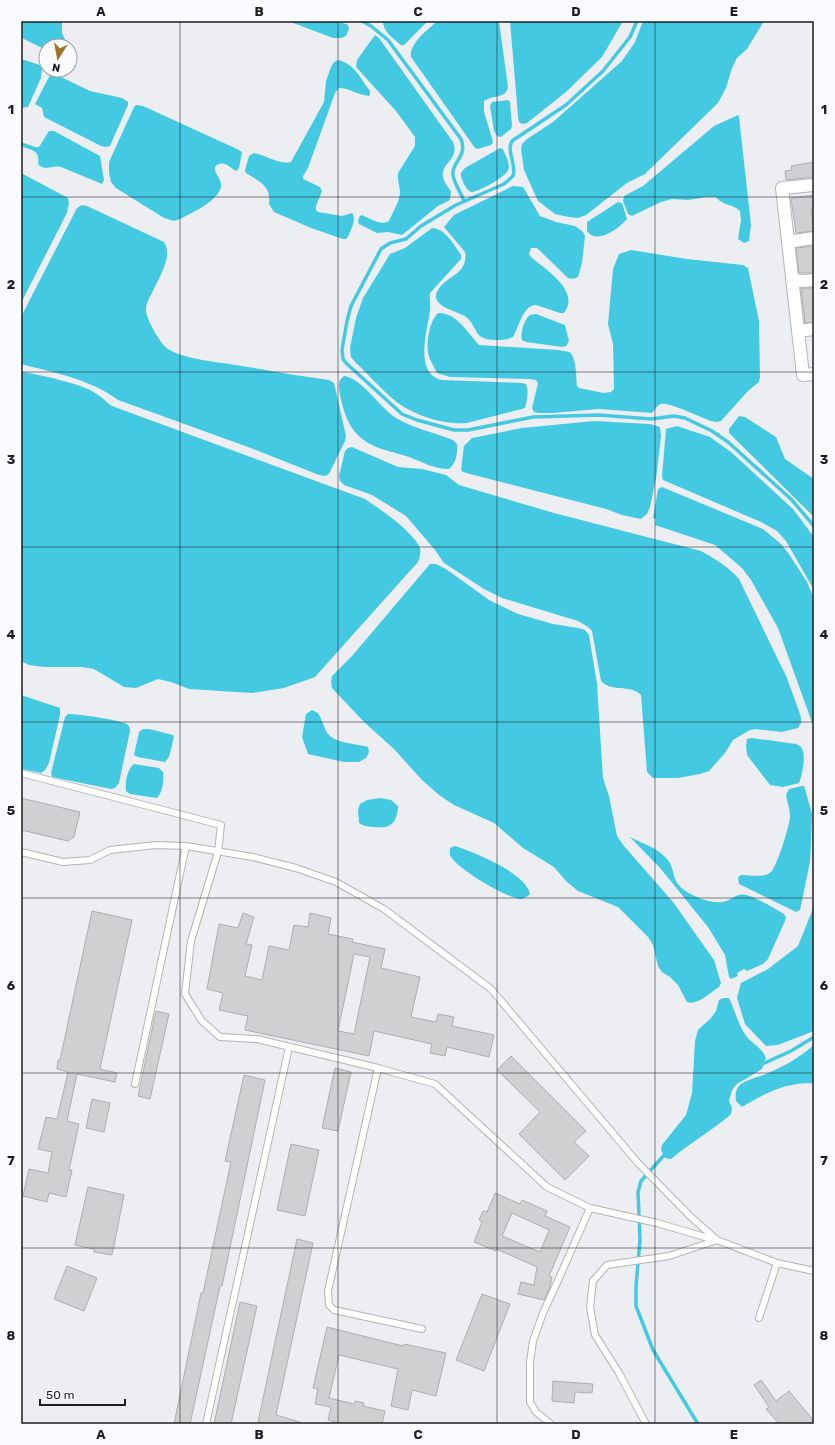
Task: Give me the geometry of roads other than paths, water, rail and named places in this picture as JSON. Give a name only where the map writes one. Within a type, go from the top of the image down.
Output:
[{"type":"street","points":[[814,185],[782,188],[803,375],[814,374]]},
{"type":"street","points":[[788,242],[814,238]]},
{"type":"street","points":[[792,280],[804,282],[814,280]]},
{"type":"street","points":[[798,331],[814,329]]},
{"type":"lane","points":[[21,773],[221,826],[218,852],[192,942],[185,994],[202,1021],[220,1037],[257,1039],[378,1068],[435,1084],[547,1187],[590,1208],[717,1240],[777,1263],[814,1271]]},
{"type":"lane","points":[[21,852],[63,862],[90,860],[110,850],[156,845],[186,846],[253,857],[296,868],[336,882],[384,909],[491,989],[638,1162],[691,1217],[717,1240]]},
{"type":"lane","points":[[135,1084],[186,846]]},
{"type":"lane","points":[[206,1424],[289,1047]]},
{"type":"lane","points":[[378,1068],[328,1291],[329,1305],[334,1310],[422,1329]]},
{"type":"lane","points":[[551,1424],[536,1412],[530,1402],[530,1369],[533,1341],[543,1313],[590,1208]]},
{"type":"lane","points":[[646,1424],[619,1373],[595,1335],[590,1307],[593,1281],[607,1265],[669,1256],[717,1240]]},
{"type":"lane","points":[[759,1318],[777,1263]]},
{"type":"water","points":[[22,21],[62,21],[62,33],[64,38],[38,38],[38,46],[22,38]]},
{"type":"water","points":[[288,21],[335,21],[348,25],[349,29],[346,36],[341,38],[333,38]]},
{"type":"water","points":[[383,21],[428,21],[404,45],[401,45],[387,32],[383,25]]},
{"type":"water","points":[[437,21],[499,21],[508,87],[507,91],[502,95],[484,101],[484,112],[493,142],[491,145],[478,149],[475,148],[411,57],[411,52],[416,42]]},
{"type":"water","points":[[510,21],[623,21],[602,57],[566,92],[527,123],[522,124],[519,122],[518,116]]},
{"type":"water","points":[[643,21],[764,21],[747,49],[737,58],[732,68],[726,88],[718,103],[645,174],[627,183],[586,215],[578,218],[555,214],[538,201],[524,170],[521,149],[522,144],[553,122],[622,61],[635,42]]},
{"type":"water","points":[[375,35],[379,38],[453,142],[454,148],[454,153],[443,172],[444,181],[451,191],[450,200],[438,206],[402,235],[388,232],[377,233],[359,224],[358,221],[362,215],[383,223],[389,221],[400,193],[398,173],[415,146],[415,137],[396,111],[356,67],[357,60]]},
{"type":"water","points":[[21,59],[38,64],[38,78],[41,78],[28,107],[21,108]]},
{"type":"water","points":[[338,60],[353,68],[370,91],[370,94],[369,96],[339,88],[335,93],[303,179],[320,187],[322,191],[316,206],[316,210],[318,212],[342,216],[352,213],[354,221],[346,239],[311,228],[274,212],[269,204],[268,192],[264,185],[246,173],[245,170],[249,156],[254,153],[277,161],[286,163],[291,162],[324,102],[326,81],[331,67],[334,62]]},
{"type":"water","points":[[48,78],[63,78],[90,91],[122,98],[128,102],[110,146],[106,147],[101,146],[44,117],[42,108],[35,104]]},
{"type":"water","points":[[508,100],[510,102],[512,126],[511,129],[501,137],[497,136],[494,131],[490,106],[492,102]]},
{"type":"water","points":[[136,105],[143,106],[242,152],[239,168],[236,171],[222,163],[215,167],[221,187],[215,197],[198,210],[180,219],[174,221],[164,218],[116,188],[111,182],[109,162]]},
{"type":"water","points":[[738,115],[751,225],[749,241],[744,243],[738,239],[741,220],[740,211],[737,208],[721,202],[716,197],[688,200],[672,199],[661,202],[632,216],[628,214],[623,201],[624,196],[643,186],[714,126]]},
{"type":"water","points":[[49,131],[54,131],[100,156],[104,180],[102,184],[61,167],[43,168],[38,164],[37,153],[21,146],[21,142],[39,147]]},
{"type":"water","points":[[500,148],[503,149],[508,162],[509,168],[506,173],[485,187],[474,192],[469,191],[462,181],[461,173],[465,168]]},
{"type":"water","points":[[21,173],[68,198],[69,203],[67,213],[21,303]]},
{"type":"water","points":[[513,186],[523,187],[540,216],[556,222],[575,226],[583,232],[585,236],[582,263],[578,277],[573,279],[568,278],[537,248],[531,248],[529,254],[531,257],[552,274],[565,289],[568,297],[568,305],[564,313],[536,305],[532,306],[525,312],[513,337],[509,339],[495,340],[483,338],[479,335],[466,317],[441,305],[436,297],[440,287],[460,271],[465,260],[465,252],[444,227],[454,215]]},
{"type":"water","points":[[618,202],[622,203],[627,219],[616,229],[603,236],[593,236],[590,234],[587,231],[587,222]]},
{"type":"water","points":[[82,205],[164,242],[167,248],[166,261],[148,301],[146,310],[148,319],[154,331],[165,347],[183,355],[201,360],[329,380],[334,383],[346,436],[329,474],[325,476],[319,475],[248,447],[118,400],[84,382],[21,364],[21,317],[77,208]]},
{"type":"water","points":[[432,228],[441,231],[449,238],[461,255],[461,259],[430,293],[430,309],[424,351],[428,370],[433,376],[442,380],[526,384],[528,393],[525,408],[467,423],[438,421],[418,414],[401,405],[383,390],[351,357],[350,348],[356,318],[363,298],[390,254],[405,248]]},
{"type":"water","points":[[631,250],[687,259],[743,265],[748,268],[759,321],[760,377],[759,382],[748,391],[721,421],[711,421],[677,407],[665,404],[658,405],[652,413],[598,409],[539,413],[534,412],[532,408],[538,383],[536,380],[450,377],[437,373],[429,358],[428,343],[429,331],[435,316],[438,313],[450,316],[456,320],[466,329],[479,345],[559,350],[569,352],[575,363],[577,386],[579,388],[604,393],[611,392],[614,389],[613,344],[608,324],[613,269],[619,254]]},
{"type":"water","points":[[536,314],[565,325],[569,341],[566,346],[562,347],[526,342],[522,340],[524,323],[530,315]]},
{"type":"water","points":[[21,372],[48,377],[81,386],[90,390],[112,406],[365,499],[393,519],[413,538],[420,548],[418,562],[315,677],[284,688],[252,693],[189,689],[158,679],[136,688],[124,687],[94,669],[82,667],[44,667],[29,665],[21,661]]},
{"type":"water","points":[[344,376],[358,382],[396,418],[417,428],[453,440],[457,444],[457,451],[455,461],[451,467],[449,469],[443,469],[432,466],[366,442],[354,430],[345,415],[339,384],[340,380]]},
{"type":"water","points":[[739,416],[745,417],[776,437],[785,459],[814,479],[814,517],[729,433],[729,429]]},
{"type":"water","points":[[594,421],[650,424],[660,427],[661,436],[656,479],[650,507],[647,514],[641,519],[470,474],[461,470],[464,446],[472,438],[522,428]]},
{"type":"water","points":[[677,426],[710,437],[731,452],[793,509],[814,537],[814,590],[786,541],[777,531],[761,522],[663,480],[662,476],[666,429]]},
{"type":"water","points":[[352,447],[398,467],[422,469],[446,475],[459,485],[554,513],[701,551],[717,560],[739,579],[787,678],[801,717],[801,723],[798,728],[782,732],[756,729],[750,730],[733,740],[725,753],[709,771],[678,778],[653,778],[647,772],[641,695],[632,690],[610,687],[601,681],[592,631],[578,621],[502,598],[484,589],[444,563],[406,516],[372,495],[344,485],[340,481],[339,476],[345,451]]},
{"type":"water","points":[[662,487],[763,529],[781,544],[807,582],[814,599],[814,728],[778,628],[751,580],[742,568],[715,545],[655,525],[656,519],[653,518],[658,489]]},
{"type":"water","points":[[430,564],[436,564],[446,569],[489,600],[518,614],[553,624],[585,630],[589,635],[597,684],[603,778],[609,796],[617,836],[673,902],[714,960],[721,983],[719,987],[704,998],[691,1003],[687,1002],[678,985],[662,972],[658,966],[653,945],[648,937],[618,907],[578,891],[566,881],[554,867],[523,848],[494,823],[454,805],[439,795],[422,780],[394,749],[364,722],[332,688],[332,676],[352,656]]},
{"type":"water","points":[[21,695],[60,708],[60,715],[49,763],[45,770],[41,773],[21,769]]},
{"type":"water","points":[[312,710],[318,713],[329,735],[339,741],[368,747],[369,752],[366,758],[359,762],[344,762],[308,754],[302,737],[306,714]]},
{"type":"water","points":[[68,714],[109,719],[129,726],[130,731],[119,783],[115,788],[111,789],[52,777],[51,773],[65,717]]},
{"type":"water","points":[[143,729],[173,735],[174,737],[169,757],[165,762],[134,755],[139,732]]},
{"type":"water","points":[[752,738],[796,744],[801,747],[803,750],[804,760],[799,783],[783,787],[770,785],[747,755],[747,739]]},
{"type":"water","points":[[134,764],[159,768],[163,772],[163,786],[161,793],[157,798],[130,794],[126,791],[127,776]]},
{"type":"water","points":[[804,786],[812,814],[811,843],[810,862],[800,910],[796,912],[739,884],[738,877],[741,875],[765,875],[771,872],[774,868],[786,836],[790,816],[786,795],[789,789]]},
{"type":"water","points":[[380,798],[391,800],[398,806],[396,817],[392,824],[385,827],[368,827],[359,823],[358,810],[360,804],[367,800]]},
{"type":"water","points":[[630,837],[650,846],[663,855],[670,863],[675,879],[681,888],[701,899],[721,902],[735,896],[746,895],[784,914],[786,917],[785,921],[768,959],[763,964],[747,971],[744,969],[737,973],[738,976],[731,979],[729,977],[725,955],[708,927],[660,868]]},
{"type":"water","points":[[455,846],[486,858],[510,871],[526,886],[530,894],[522,899],[506,895],[473,876],[463,869],[451,857],[450,848]]},
{"type":"water","points":[[814,906],[814,1031],[778,1045],[766,1046],[745,1024],[737,998],[741,983],[768,969],[798,946]]},
{"type":"water","points":[[729,998],[738,1021],[747,1037],[762,1051],[766,1058],[762,1069],[737,1084],[732,1090],[729,1101],[732,1108],[731,1114],[728,1117],[671,1159],[665,1158],[661,1150],[662,1145],[686,1115],[692,1093],[695,1041],[698,1030],[711,1018],[716,1011],[719,1000]]},
{"type":"water","points":[[814,1045],[814,1083],[803,1083],[776,1089],[742,1107],[736,1101],[736,1091],[741,1084],[786,1064]]},
{"type":"waterway","points":[[362,21],[371,26],[388,40],[461,139],[463,145],[461,155],[454,166],[453,175],[464,201]]},
{"type":"waterway","points":[[637,21],[630,37],[603,71],[566,105],[512,141],[510,149],[514,167],[513,176],[504,184],[456,205],[421,226],[406,239],[390,243],[381,249],[351,306],[342,350],[343,359],[402,414],[417,420],[454,430],[468,430],[533,417],[599,415],[651,419],[674,416],[685,418],[712,431],[728,442],[791,499],[814,526]]},
{"type":"waterway","points":[[760,1065],[791,1051],[814,1037]]},
{"type":"waterway","points":[[666,1153],[641,1181],[638,1192],[640,1240],[636,1286],[636,1306],[653,1350],[698,1424]]}]
